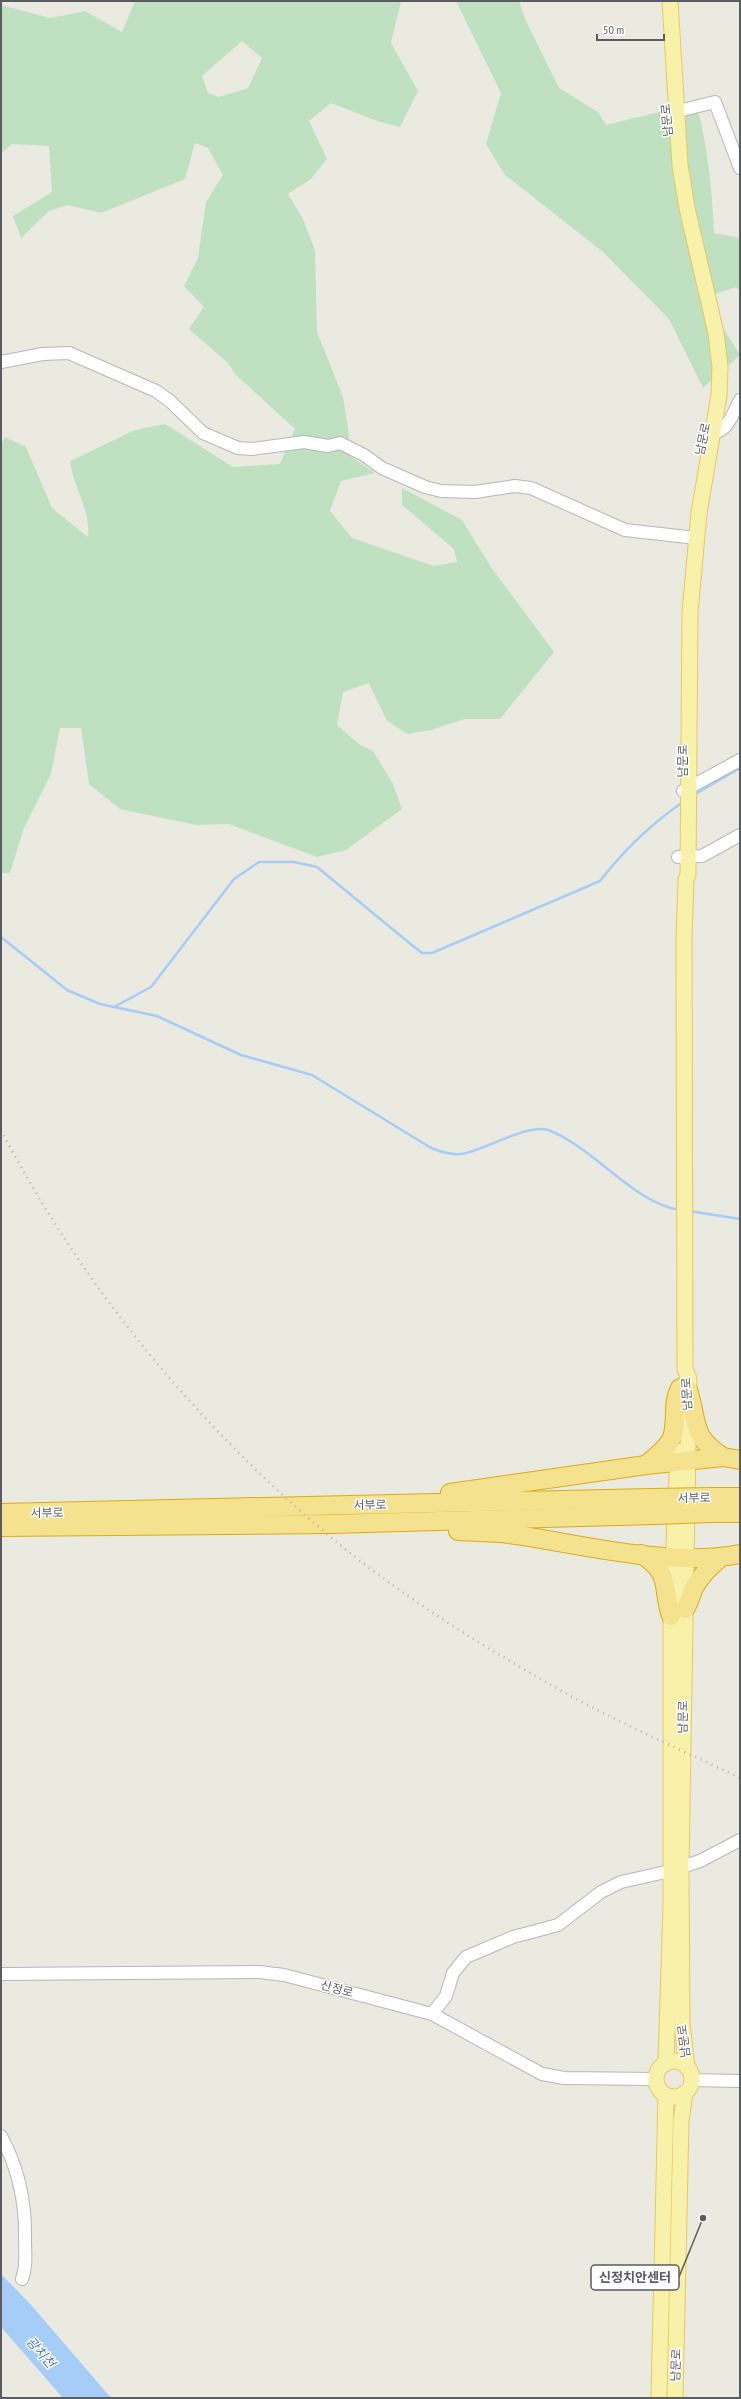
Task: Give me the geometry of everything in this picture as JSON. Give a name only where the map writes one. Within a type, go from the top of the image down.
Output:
[{"type":"highway","points":[[646,1465],[667,1445],[673,1435],[675,1398],[684,1389],[700,1436],[710,1448],[732,1459]]},
{"type":"highway","points":[[329,1506],[463,1492],[646,1465],[732,1459]]},
{"type":"highway","name":"서부로","points":[[1,1527],[331,1524],[711,1505],[740,1497]]},
{"type":"highway","name":"서부로","points":[[711,1505],[740,1513]]},
{"type":"highway","name":"서부로","points":[[1,1513],[329,1506],[653,1507]]},
{"type":"highway","points":[[331,1524],[508,1534],[641,1554],[721,1558],[740,1554]]},
{"type":"highway","points":[[641,1554],[653,1562],[661,1571],[666,1582],[666,1601],[678,1613],[690,1601],[694,1587],[704,1573],[721,1558]]},
{"type":"main road","name":"남문로","points":[[663,1],[676,186],[711,340],[713,380],[709,434],[694,480],[691,538],[682,614],[686,797],[683,857],[688,875],[686,880],[684,1067],[685,1369],[689,1379],[684,1389],[678,1613],[675,1869],[666,2062]]},
{"type":"main road","name":"남문로","points":[[670,1],[670,113]]},
{"type":"main road","name":"남문로","points":[[659,2398],[672,2195],[681,2121],[688,2080],[682,2024],[675,1869]]},
{"type":"main road","name":"남문로","points":[[656,2079],[657,2071],[666,2062],[678,2061],[688,2080]]},
{"type":"main road","points":[[656,2079],[659,2089],[666,2095],[675,2097],[688,2080]]},
{"type":"main road","name":"남문로","points":[[666,2095],[672,2195],[675,2398]]},
{"type":"street","points":[[670,113],[715,102],[740,168]]},
{"type":"street","points":[[1,362],[43,354],[69,353],[156,391],[170,400],[203,434],[238,448],[252,449],[304,442],[328,446],[340,444],[364,455],[382,468],[436,490],[475,492],[515,486],[531,488],[625,530],[691,538]]},
{"type":"street","points":[[709,434],[723,429],[740,400]]},
{"type":"street","points":[[686,797],[740,760]]},
{"type":"street","points":[[683,857],[706,854],[740,835]]},
{"type":"street","points":[[432,2014],[446,1996],[454,1973],[466,1957],[513,1937],[558,1925],[601,1892],[621,1882],[675,1869],[700,1861],[740,1840]]},
{"type":"street","name":"산정로","points":[[1,1974],[259,1972],[284,1975],[432,2014],[542,2074],[564,2078],[656,2079]]},
{"type":"street","points":[[688,2080],[740,2081]]},
{"type":"street","points":[[1,2136],[19,2176],[24,2196],[27,2264],[22,2279]]},
{"type":"green space","points":[[135,1],[401,1],[391,43],[418,91],[400,127],[377,121],[331,103],[309,121],[327,159],[311,179],[288,194],[302,217],[315,250],[317,332],[343,397],[349,435],[346,453],[375,473],[341,481],[330,511],[352,538],[434,566],[457,562],[454,549],[402,505],[402,488],[462,520],[491,567],[554,652],[500,719],[465,719],[431,730],[408,734],[387,721],[369,683],[343,692],[337,725],[359,744],[373,751],[393,784],[402,809],[346,850],[317,857],[229,824],[196,825],[120,809],[89,784],[81,728],[60,728],[51,774],[24,828],[10,873],[1,873],[1,444],[5,437],[26,447],[52,508],[88,537],[87,517],[74,480],[70,461],[135,430],[165,424],[233,467],[280,464],[295,429],[235,374],[228,363],[189,329],[204,307],[184,286],[198,258],[206,202],[223,175],[208,148],[195,143],[185,179],[101,213],[68,205],[49,211],[21,238],[13,216],[52,192],[49,146],[12,144],[1,153],[1,5],[50,18],[85,11],[122,32]],"holes":[[[242,41],[262,58],[248,88],[219,97],[208,93],[202,76]]]},
{"type":"green space","points":[[456,1],[519,1],[526,21],[559,88],[598,112],[606,125],[696,103],[704,135],[709,168],[714,233],[740,238],[740,292],[736,287],[704,298],[740,355],[703,388],[669,319],[603,252],[505,175],[486,144],[501,93]]},
{"type":"water","name":"광치천","points":[[1,2274],[32,2306],[111,2398],[63,2398],[1,2327]]},
{"type":"waterway","points":[[694,795],[740,768]]},
{"type":"waterway","points":[[114,1007],[151,987],[234,879],[259,862],[294,862],[317,867],[422,953],[432,953],[600,881],[638,838],[683,802]]},
{"type":"waterway","points":[[1,937],[67,990],[100,1004],[157,1016],[241,1055],[312,1075],[431,1148],[446,1153],[461,1154],[529,1130],[548,1130],[581,1148],[630,1186],[647,1197],[663,1205],[680,1210]]},
{"type":"waterway","points":[[689,1211],[740,1219]]},
{"type":"railway","points":[[1,1130],[32,1186],[66,1241],[103,1294],[142,1345],[183,1394],[227,1441],[273,1486],[321,1529],[347,1551],[430,1611],[516,1665],[593,1708],[740,1778]]},
{"type":"place","name":"신정치안센터","points":[[703,2218]]}]
